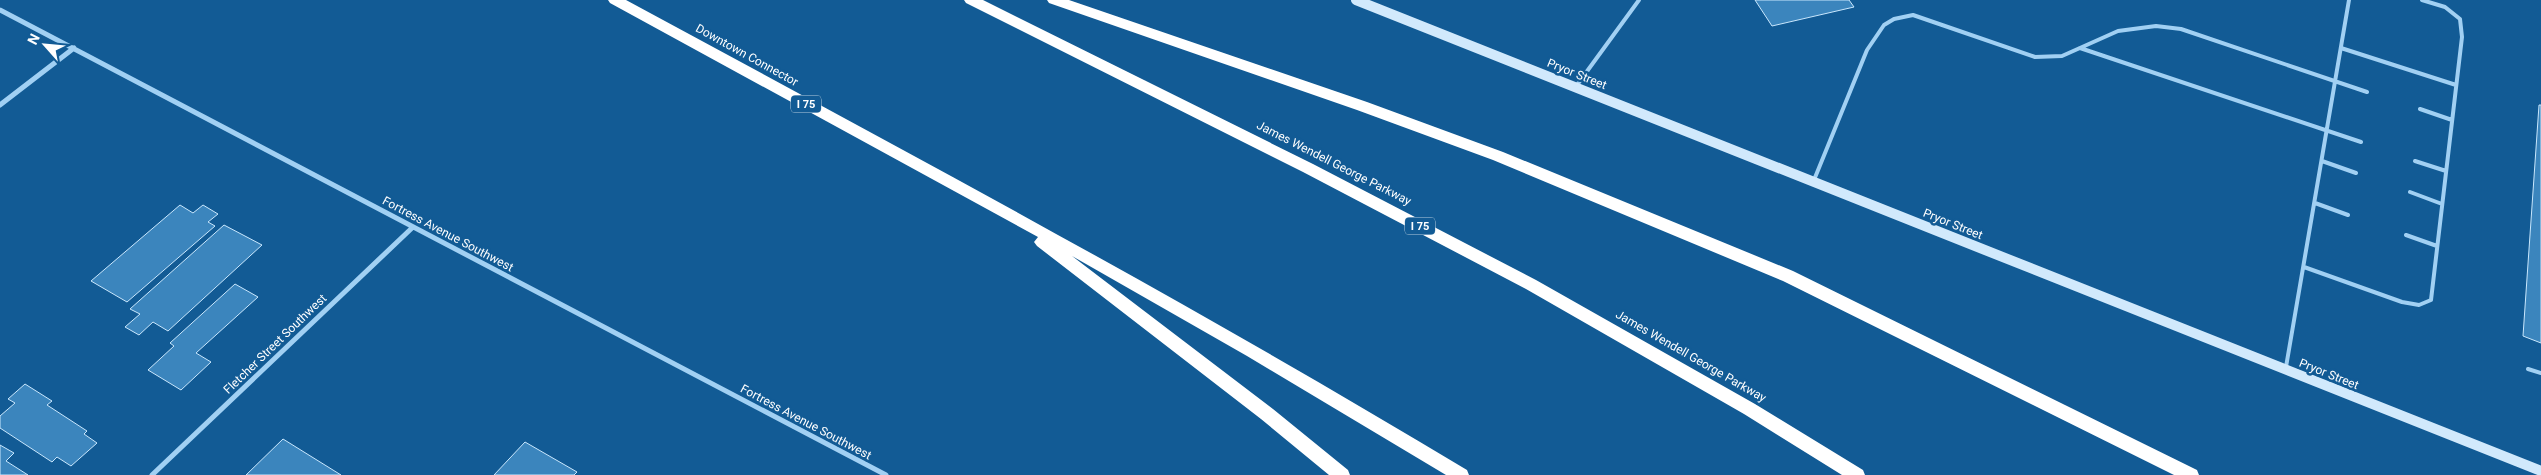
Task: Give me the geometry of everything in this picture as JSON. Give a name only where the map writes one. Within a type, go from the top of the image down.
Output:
[{"type":"highway","name":"Downtown Connector","points":[[615,0],[997,208]]},
{"type":"highway","name":"James Wendell George Parkway","points":[[970,0],[1363,195],[1569,304],[1768,418],[1857,475]]},
{"type":"highway","points":[[1054,0],[1362,106],[1498,156],[1788,276],[2191,475]]},
{"type":"highway","points":[[997,208],[1267,414],[1342,475]]},
{"type":"highway","name":"I 75","points":[[997,208],[1350,406],[1461,475]]},
{"type":"main road","name":"Pryor Street","points":[[1356,0],[2541,472]]},
{"type":"street","name":"Fortress Avenue Southwest","points":[[0,10],[886,475]]},
{"type":"street","points":[[0,105],[74,48]]},
{"type":"street","name":"Fletcher Street Southwest","points":[[152,475],[412,227]]},
{"type":"lane","points":[[1576,87],[1639,0]]},
{"type":"lane","points":[[2285,370],[2350,0]]},
{"type":"lane","points":[[2304,267],[2402,302],[2419,306],[2431,300],[2462,36],[2460,18],[2445,8],[2422,0]]},
{"type":"lane","points":[[1813,182],[1865,57],[1882,25],[1896,18],[1913,15],[2035,57],[2062,56],[2118,31],[2156,26],[2181,29],[2368,92]]},
{"type":"lane","points":[[2080,48],[2361,142]]},
{"type":"lane","points":[[2341,48],[2456,85]]},
{"type":"lane","points":[[2420,109],[2452,120]]},
{"type":"lane","points":[[2415,160],[2446,171]]},
{"type":"lane","points":[[2322,161],[2356,173]]},
{"type":"lane","points":[[2410,192],[2442,204]]},
{"type":"lane","points":[[2315,203],[2348,215]]},
{"type":"lane","points":[[2406,235],[2437,246]]},
{"type":"lane","points":[[2528,369],[2541,373]]},
{"type":"building","points":[[1755,0],[1849,0],[1854,7],[1772,26]]},
{"type":"building","points":[[2539,105],[2541,105],[2541,343],[2523,336]]},
{"type":"building","points":[[180,205],[193,213],[203,205],[218,214],[208,222],[215,226],[127,302],[91,281]]},
{"type":"building","points":[[224,225],[262,245],[168,331],[153,322],[139,335],[125,327],[140,314],[130,309]]},
{"type":"building","points":[[235,284],[258,297],[196,353],[211,362],[181,390],[148,370],[174,346],[170,343]]},
{"type":"building","points":[[25,384],[52,401],[47,405],[87,431],[84,434],[97,443],[71,466],[57,457],[52,462],[0,428],[0,416],[15,403],[8,399]]},
{"type":"building","points":[[283,439],[341,475],[246,475]]},
{"type":"building","points":[[525,442],[577,472],[574,475],[494,475]]},
{"type":"building","points":[[0,445],[14,453],[6,461],[28,475],[0,475]]}]
